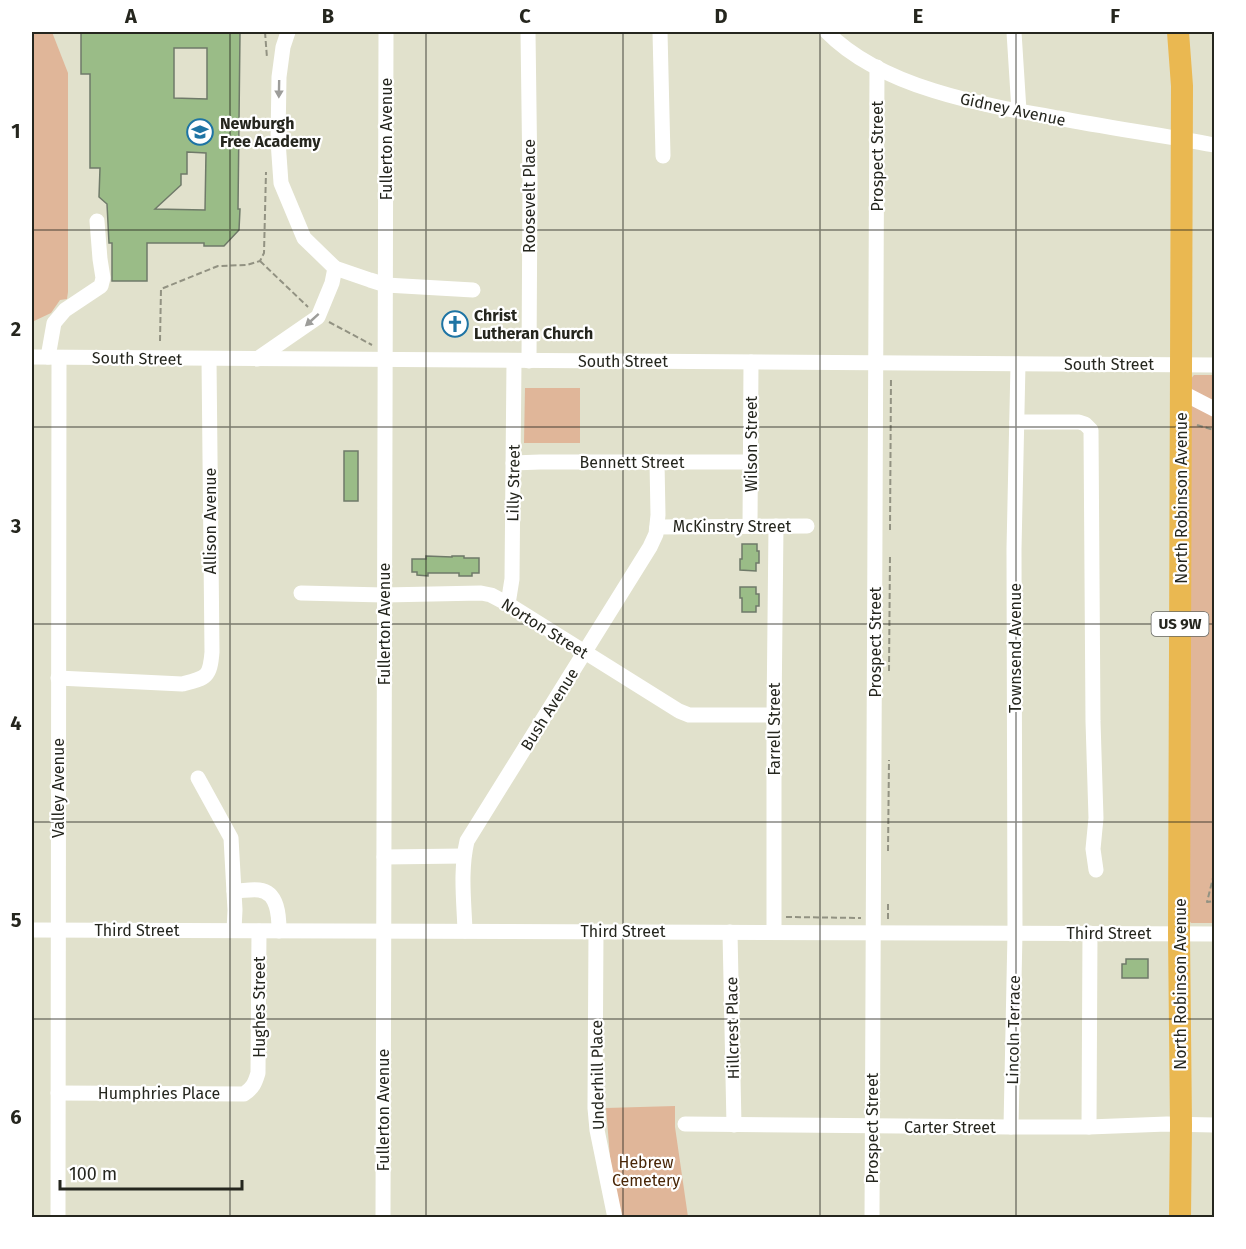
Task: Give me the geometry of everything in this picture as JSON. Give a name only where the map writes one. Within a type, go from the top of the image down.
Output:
[{"type":"highway","name":"North Robinson Avenue","points":[[1178,32],[1182,86],[1180,1218]]},
{"type":"street","points":[[288,32],[283,46],[279,77],[280,183],[304,238],[335,268],[386,285],[473,290]]},
{"type":"street","name":"Fullerton Avenue","points":[[383,1218],[386,32]]},
{"type":"street","name":"Roosevelt Place","points":[[521,361],[530,183],[528,32]]},
{"type":"street","points":[[660,32],[663,156]]},
{"type":"street","name":"Gidney Avenue","points":[[827,32],[861,58],[877,67],[932,90],[988,106],[1215,145]]},
{"type":"street","points":[[1014,32],[1019,111]]},
{"type":"street","name":"Prospect Street","points":[[872,1218],[872,1126],[879,923],[875,363],[877,67]]},
{"type":"street","name":"Valley Avenue","points":[[58,1218],[58,678],[54,323],[64,310],[101,286],[103,278],[98,221]]},
{"type":"street","points":[[257,359],[318,317],[332,284],[335,268]]},
{"type":"street","name":"South Street","points":[[32,357],[1215,365]]},
{"type":"street","name":"Allison Avenue","points":[[58,678],[182,684],[202,679],[211,667],[209,359]]},
{"type":"street","name":"Lilly Street","points":[[508,604],[512,579],[513,463],[521,361]]},
{"type":"street","name":"Wilson Street","points":[[750,526],[751,362]]},
{"type":"street","name":"Townsend Avenue","points":[[1015,933],[1014,549],[1018,364]]},
{"type":"street","points":[[1181,392],[1215,409]]},
{"type":"street","points":[[1017,422],[1079,422],[1091,430],[1096,818],[1093,849],[1096,870]]},
{"type":"street","name":"Bush Avenue","points":[[465,931],[462,873],[467,841],[650,547],[656,534],[658,515],[657,462]]},
{"type":"street","name":"Bennett Street","points":[[513,463],[751,462]]},
{"type":"street","name":"Farrell Street","points":[[774,932],[776,526]]},
{"type":"street","name":"McKinstry Street","points":[[657,527],[807,526]]},
{"type":"street","name":"Norton Street","points":[[301,593],[384,595],[481,593],[491,595],[679,711],[689,715],[774,716]]},
{"type":"street","points":[[198,778],[231,838],[234,930]]},
{"type":"street","points":[[384,857],[463,856]]},
{"type":"street","points":[[234,891],[258,890],[271,896],[277,911],[279,931]]},
{"type":"street","name":"Third Street","points":[[32,930],[774,932],[879,923],[1015,933],[1215,934]]},
{"type":"street","name":"Hughes Street","points":[[255,1083],[258,1073],[259,931]]},
{"type":"street","name":"Underhill Place","points":[[596,931],[595,1108],[597,1130],[615,1218]]},
{"type":"street","name":"Hillcrest Place","points":[[730,932],[735,1125]]},
{"type":"street","name":"Lincoln Terrace","points":[[1011,1127],[1015,933]]},
{"type":"street","points":[[1089,1127],[1090,933]]},
{"type":"street","name":"Humphries Place","points":[[58,1093],[244,1094],[255,1083]]},
{"type":"street","name":"Carter Street","points":[[685,1124],[1011,1127],[1215,1125]]},
{"type":"path","points":[[265,32],[267,65]]},
{"type":"path","points":[[160,341],[160,289],[218,266],[247,265],[260,261],[264,253],[266,170]]},
{"type":"path","points":[[890,530],[891,377]]},
{"type":"path","points":[[889,670],[890,552]]},
{"type":"path","points":[[888,858],[889,752]]},
{"type":"path","points":[[1215,874],[1207,902],[1215,902]]},
{"type":"path","points":[[786,917],[879,923],[888,899]]},
{"type":"green space","points":[[32,32],[52,32],[68,73],[68,292],[67,299],[60,300],[51,313],[32,322]]},
{"type":"green space","points":[[1194,375],[1214,375],[1214,923],[1191,923],[1187,917],[1190,380]]},
{"type":"green space","points":[[525,388],[580,388],[580,443],[524,443]]},
{"type":"green space","name":"Hebrew Cemetery","points":[[675,1106],[675,1127],[688,1217],[618,1217],[613,1194],[606,1108]]},
{"type":"building","points":[[81,32],[240,32],[239,230],[224,246],[204,246],[204,243],[147,243],[147,281],[112,281],[112,243],[109,243],[107,204],[99,197],[100,168],[90,168],[90,74],[81,74]],"holes":[[[174,48],[207,48],[207,99],[174,98]],[[187,152],[206,153],[205,210],[155,209],[181,185],[181,174],[187,174]]]},
{"type":"building","points":[[344,451],[358,451],[358,501],[344,501]]},
{"type":"building","points":[[742,544],[757,544],[759,563],[756,563],[756,571],[740,570]]},
{"type":"building","points":[[426,556],[479,558],[479,573],[472,573],[472,576],[459,576],[459,573],[428,573],[428,576],[412,572],[412,559],[426,559]]},
{"type":"building","points":[[740,587],[756,587],[756,594],[759,594],[759,606],[756,606],[756,612],[742,612]]},
{"type":"building","points":[[1126,959],[1148,959],[1148,978],[1122,978],[1122,964],[1126,964]]},
{"type":"place","name":"Newburgh Free Academy","points":[[200,132]]},
{"type":"place","name":"Christ Lutheran Church","points":[[455,324]]}]
